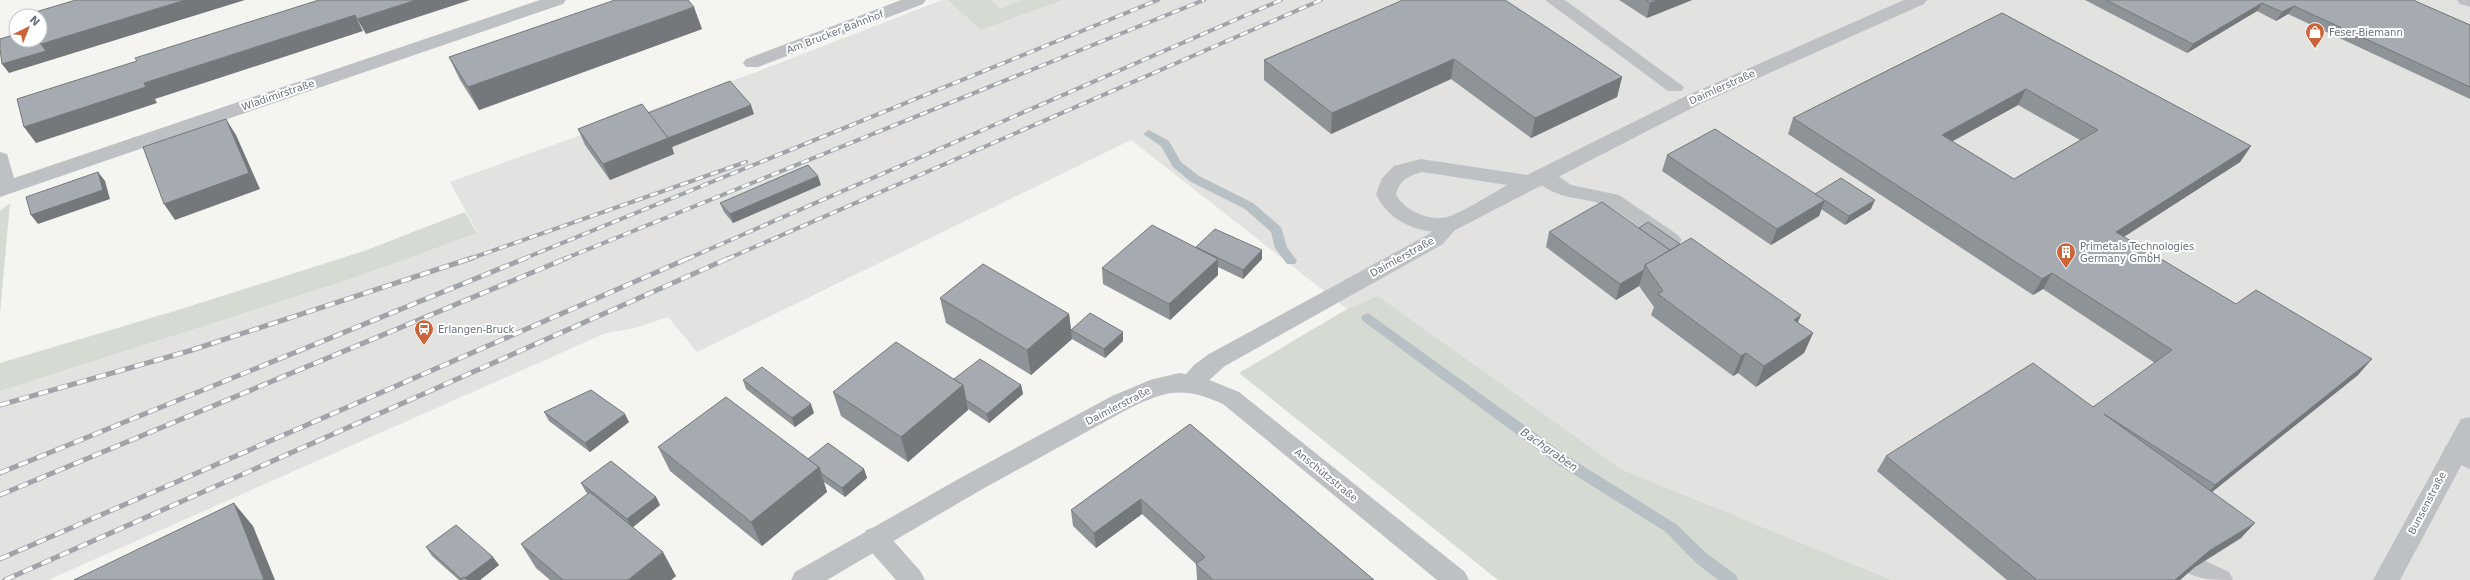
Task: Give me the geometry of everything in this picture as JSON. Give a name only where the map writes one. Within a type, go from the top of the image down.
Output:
[{"type":"street","name":"Wladimirstraße","points":[[3,189],[557,0]]},
{"type":"street","name":"Am Brucker Bahnhof","points":[[752,63],[917,0]]},
{"type":"street","points":[[1554,0],[1675,87]]},
{"type":"street","name":"Daimlerstraße","points":[[804,580],[875,538],[1043,444],[1133,397],[1172,383],[1190,383],[1202,370],[1217,360],[1436,239],[1450,224],[1536,178],[1693,100],[1918,0]]},
{"type":"street","points":[[2466,0],[2470,2]]},
{"type":"street","points":[[0,158],[3,189]]},
{"type":"street","name":"Daimlerstraße","points":[[1450,224],[1426,224],[1403,215],[1389,201],[1386,194],[1389,183],[1401,171],[1421,165],[1536,178]]},
{"type":"street","points":[[1536,178],[1565,190],[1612,200],[1689,253]]},
{"type":"street","name":"Anschützstraße","points":[[1190,383],[1209,387],[1231,398],[1456,580]]},
{"type":"street","name":"Bunsenstraße","points":[[2386,580],[2462,455],[2470,426]]},
{"type":"street","points":[[875,538],[912,580]]},
{"type":"street","points":[[2195,567],[2220,580]]},
{"type":"shaded area","points":[[942,0],[2470,0],[2470,580],[1892,580],[1621,469],[1378,296],[1347,309],[1131,140],[697,352],[668,317],[635,328],[606,333],[48,580],[0,580],[0,391],[345,281],[477,232],[450,182],[759,71]]},
{"type":"shaded area","points":[[948,0],[991,0],[1000,9],[1023,0],[1062,0],[981,30]]},
{"type":"shaded area","points":[[10,203],[0,313],[0,211]]},
{"type":"shaded area","points":[[465,212],[477,233],[345,281],[0,391],[0,363],[178,310],[364,251]]},
{"type":"shaded area","points":[[1378,296],[1621,469],[1892,580],[1498,580],[1239,373],[1347,309]]},
{"type":"building","points":[[76,0],[185,0],[48,42],[48,8]]},
{"type":"building","points":[[319,0],[416,0],[357,19],[355,15],[144,83],[146,87],[24,127],[17,99],[137,61],[135,58]]},
{"type":"building","points":[[615,0],[688,0],[694,7],[468,87],[449,57]]},
{"type":"building","points":[[1403,0],[1505,0],[1622,77],[1535,118],[1454,59],[1332,113],[1264,60]]},
{"type":"building","points":[[1646,0],[1658,0],[1650,3]]},
{"type":"building","points":[[2106,0],[2413,0],[2470,25],[2470,87],[2294,6],[2282,12],[2262,3],[2193,44]]},
{"type":"building","points":[[2002,13],[2251,146],[2116,232],[2236,304],[2256,290],[2372,359],[2215,485],[2104,414],[2255,523],[2209,551],[2175,580],[2037,580],[1886,456],[2033,363],[2093,407],[2172,350],[2052,273],[2042,279],[1793,118]],"holes":[[[2026,89],[2098,130],[2014,179],[1942,135]]]},
{"type":"building","points":[[8,36],[8,48],[44,48],[46,51],[2,64],[0,39]]},
{"type":"building","points":[[730,81],[751,105],[668,138],[648,113]]},
{"type":"building","points":[[642,104],[668,138],[603,164],[578,129]]},
{"type":"building","points":[[226,119],[249,173],[164,204],[143,147]]},
{"type":"building","points":[[1715,129],[1825,200],[1777,229],[1667,155]]},
{"type":"building","points":[[808,165],[818,176],[730,214],[720,203]]},
{"type":"building","points":[[98,172],[103,190],[31,215],[26,197]]},
{"type":"building","points":[[1841,178],[1875,200],[1849,216],[1815,194]]},
{"type":"building","points":[[1602,202],[1670,250],[1645,265],[1644,270],[1620,284],[1549,232]]},
{"type":"building","points":[[1648,222],[1680,244],[1670,250],[1639,228]]},
{"type":"building","points":[[1152,225],[1218,259],[1169,304],[1102,268]]},
{"type":"building","points":[[1215,229],[1262,250],[1243,270],[1196,247]]},
{"type":"building","points":[[1691,238],[1801,315],[1794,320],[1813,333],[1764,366],[1746,353],[1741,356],[1658,294],[1663,291],[1645,265]]},
{"type":"building","points":[[983,264],[1069,314],[1027,350],[940,298]]},
{"type":"building","points":[[1090,313],[1123,332],[1104,349],[1071,330]]},
{"type":"building","points":[[896,342],[963,385],[901,437],[833,392]]},
{"type":"building","points":[[980,359],[1021,385],[987,414],[966,400],[963,385],[954,379]]},
{"type":"building","points":[[762,367],[811,404],[792,418],[743,380]]},
{"type":"building","points":[[591,390],[625,414],[585,443],[544,412]]},
{"type":"building","points":[[726,397],[819,467],[751,522],[658,447]]},
{"type":"building","points":[[1190,424],[1374,580],[1213,580],[1196,564],[1205,557],[1141,499],[1094,533],[1071,510]]},
{"type":"building","points":[[828,443],[864,469],[842,488],[821,473],[819,467],[808,459]]},
{"type":"building","points":[[611,461],[656,497],[627,519],[581,483]]},
{"type":"building","points":[[590,492],[663,552],[628,580],[563,580],[521,544]]},
{"type":"building","points":[[234,503],[264,580],[74,580]]},
{"type":"building","points":[[456,525],[493,557],[465,578],[464,577],[461,579],[426,547]]},
{"type":"building","points":[[464,577],[468,580],[460,580]]},
{"type":"waterway","name":"Bachgraben","points":[[1149,134],[1165,144],[1177,164],[1195,179],[1249,206],[1277,230],[1281,248],[1291,261]]},
{"type":"waterway","name":"Bachgraben","points":[[1368,318],[1562,460],[1671,528],[1701,558],[1730,580]]},
{"type":"railway","points":[[523,259],[1158,0]]},
{"type":"railway","points":[[564,259],[1204,0]]},
{"type":"railway","points":[[687,259],[1281,0]]},
{"type":"railway","points":[[727,259],[1321,0]]},
{"type":"railway","points":[[470,259],[746,162]]},
{"type":"railway","points":[[0,473],[526,258]]},
{"type":"railway","points":[[0,495],[567,258]]},
{"type":"railway","points":[[0,559],[689,258]]},
{"type":"railway","points":[[5,580],[729,258]]},
{"type":"railway","points":[[0,405],[189,351],[470,259]]},
{"type":"place","name":"Feser-Biemann","points":[[2315,49]]},
{"type":"place","name":"Primetals Technologies Germany GmbH","points":[[2066,269]]},
{"type":"place","name":"Erlangen-Bruck","points":[[424,346]]}]
